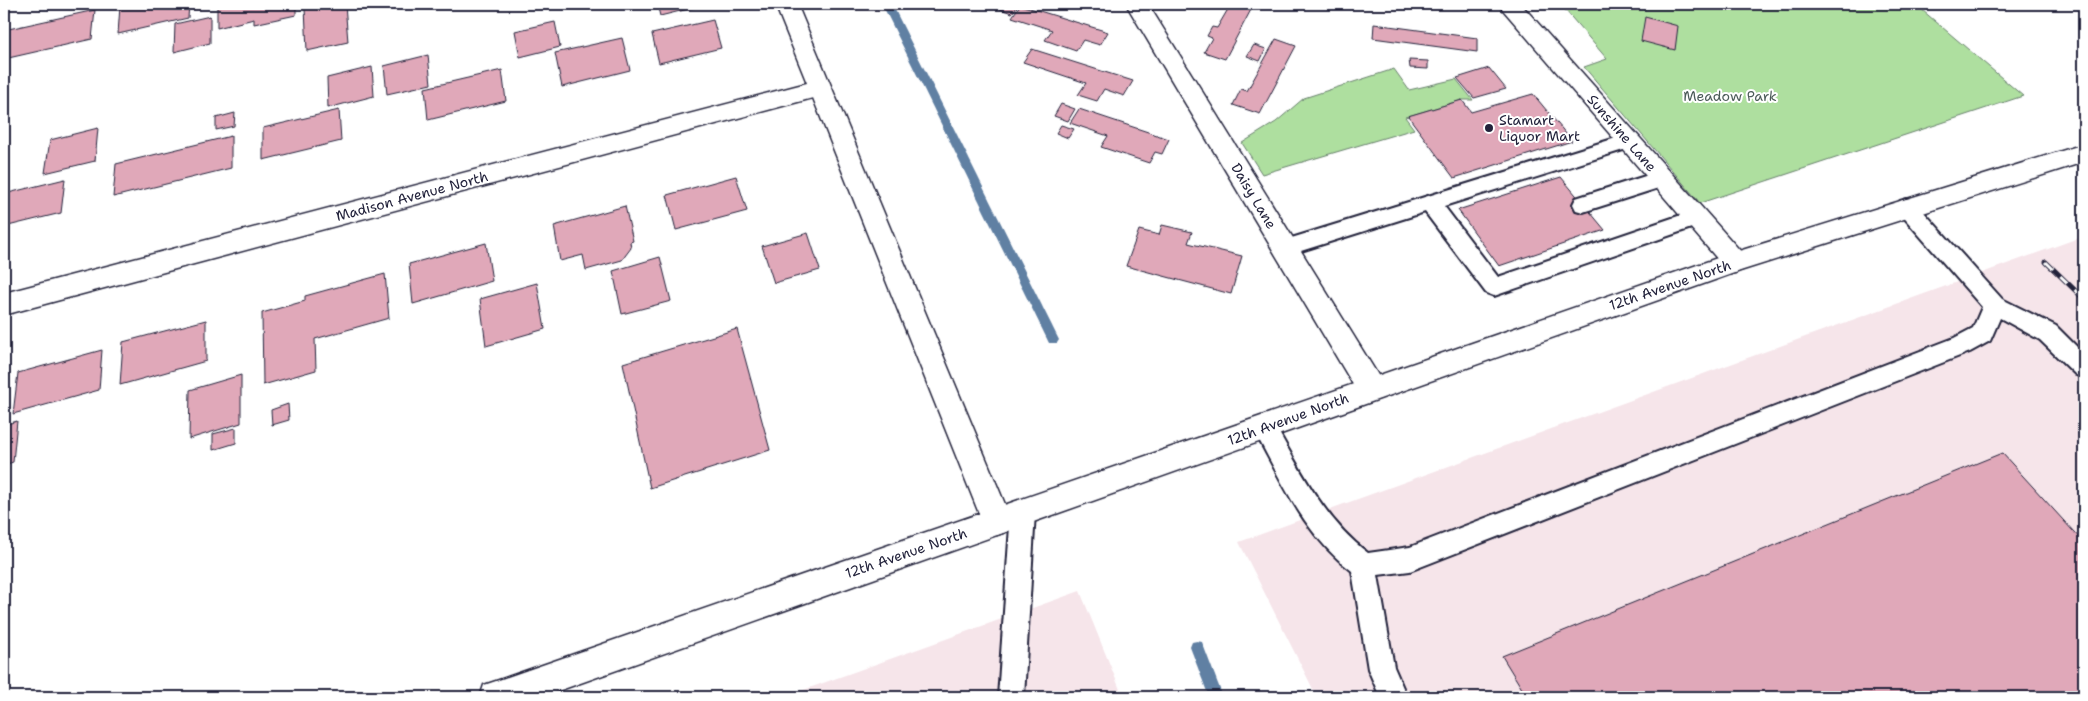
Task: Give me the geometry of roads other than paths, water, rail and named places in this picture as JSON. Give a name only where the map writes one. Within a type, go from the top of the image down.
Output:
[{"type":"street","points":[[786,4],[820,88],[1010,516]]},
{"type":"street","name":"Daisy Lane","points":[[1137,4],[1371,389]]},
{"type":"street","name":"Sunshine Lane","points":[[1509,4],[1734,262]]},
{"type":"street","name":"Madison Avenue North","points":[[4,304],[820,88]]},
{"type":"street","name":"12th Avenue North","points":[[496,697],[1010,516],[1265,429],[1371,389],[1734,262],[2084,153]]},
{"type":"lane","points":[[1285,248],[1629,141]]},
{"type":"lane","points":[[1583,204],[1661,179]]},
{"type":"lane","points":[[1430,202],[1470,242],[1494,287],[1696,218]]},
{"type":"lane","points":[[1907,207],[1994,304],[2048,333],[2084,368]]},
{"type":"lane","points":[[1364,565],[1410,559],[1962,345],[1982,334],[1994,304]]},
{"type":"lane","points":[[1265,429],[1316,519],[1347,552],[1364,565],[1381,669],[1394,697]]},
{"type":"lane","points":[[1010,516],[1011,697]]},
{"type":"waterway","points":[[887,4],[1053,340]]},
{"type":"waterway","points":[[1197,647],[1216,697]]},
{"type":"railway","points":[[2046,262],[2084,299]]},
{"type":"place","name":"Stamart Liquor Mart","points":[[1489,128]]},
{"type":"park label","name":"Meadow Park","points":[[1730,96]]}]
